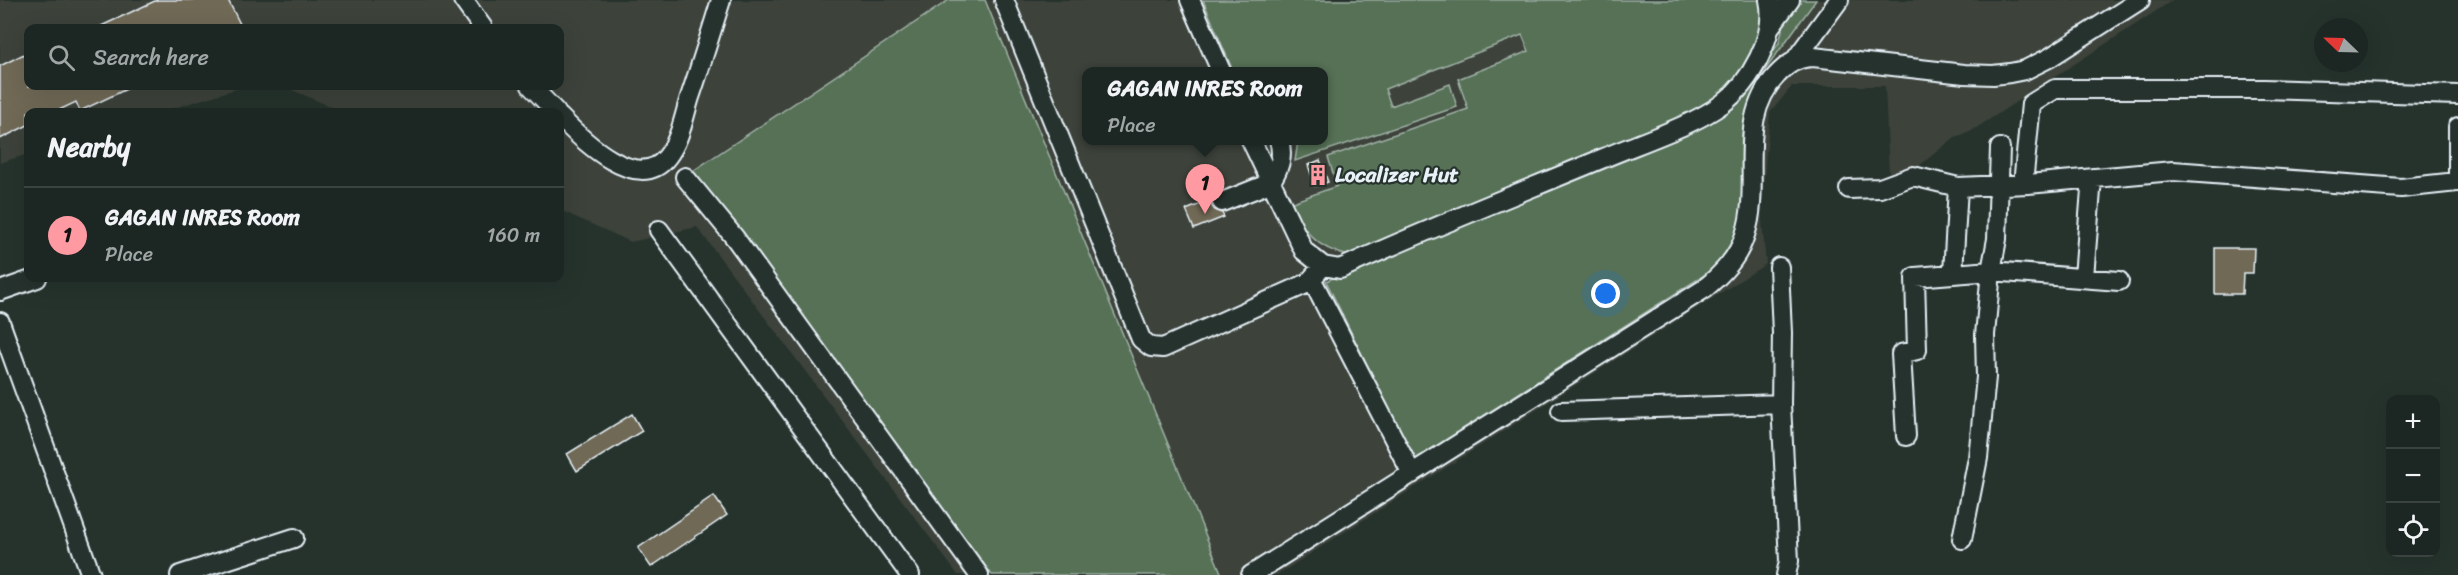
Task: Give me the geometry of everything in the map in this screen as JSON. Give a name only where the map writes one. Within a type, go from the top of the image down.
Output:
[{"type":"street","points":[[463,0],[480,24]]},
{"type":"street","points":[[564,121],[584,140],[624,167],[642,171],[662,162],[670,152],[680,131],[721,0]]},
{"type":"street","points":[[1004,0],[1143,341],[1156,348],[1176,344],[1318,273],[1340,269],[1708,112],[1727,100],[1743,82],[1761,53],[1768,29],[1769,0]]},
{"type":"street","points":[[1190,0],[1219,67]]},
{"type":"street","points":[[1768,29],[1790,0]]},
{"type":"street","points":[[1251,575],[1704,289],[1724,272],[1741,246],[1749,222],[1751,143],[1756,109],[1774,78],[1795,60],[1839,0]]},
{"type":"street","points":[[1795,60],[1813,57],[1964,74],[2010,73],[2025,70],[2049,58],[2140,0]]},
{"type":"street","points":[[2023,184],[2031,104],[2055,89],[2264,89],[2458,95]]},
{"type":"street","points":[[535,90],[551,108]]},
{"type":"street","points":[[1849,189],[1881,188],[1913,176],[1958,187],[2023,184],[2173,171],[2401,188],[2458,182],[2458,127]]},
{"type":"street","points":[[1253,145],[1304,251],[1318,273],[1412,474]]},
{"type":"street","points":[[1222,202],[1270,183],[1280,161],[1282,151],[1280,145]]},
{"type":"street","points":[[1962,540],[1978,458],[1986,377],[1985,335],[1991,271],[1997,239],[2000,148]]},
{"type":"street","points":[[685,177],[729,230],[979,575]]},
{"type":"street","points":[[2084,277],[2092,178]]},
{"type":"street","points":[[1953,273],[1958,187]]},
{"type":"street","points":[[659,230],[910,575]]},
{"type":"street","points":[[1779,267],[1782,333],[1781,404],[1789,561],[1786,575]]},
{"type":"street","points":[[1906,436],[1901,354],[1917,350],[1915,277],[1991,271],[2119,281]]},
{"type":"street","points":[[0,291],[26,282]]},
{"type":"street","points":[[0,322],[91,575]]},
{"type":"street","points":[[1560,411],[1781,404]]},
{"type":"street","points":[[180,575],[294,538]]},
{"type":"shaded area","points":[[0,0],[2173,0],[1970,132],[1955,137],[1904,178],[1889,174],[1885,86],[1792,86],[1770,113],[1761,211],[1766,264],[1277,575],[958,575],[697,227],[631,242],[564,212],[564,108],[334,108],[292,90],[564,90],[564,24],[24,24],[24,90],[233,90],[174,108],[24,108],[24,155],[0,163]]},
{"type":"green space","points":[[949,0],[985,0],[1222,575],[992,575],[739,232],[690,173]]},
{"type":"green space","points":[[1203,0],[1762,0],[1759,34],[1742,75],[1725,94],[1706,109],[1349,256],[1337,253],[1312,237],[1290,203],[1337,186],[1328,157],[1468,109],[1458,79],[1529,51],[1522,35],[1385,89],[1391,106],[1450,84],[1457,107],[1295,161],[1297,145],[1328,145],[1328,67],[1231,67]]},
{"type":"green space","points":[[1797,0],[1816,0],[1760,77],[1762,81],[1747,113],[1742,133],[1742,205],[1738,233],[1717,267],[1414,460],[1326,281],[1711,119],[1754,78],[1779,43],[1784,22]]},
{"type":"building","points":[[157,0],[228,0],[240,24],[106,24]]},
{"type":"building","points":[[24,54],[24,90],[125,90],[86,108],[79,108],[76,102],[63,108],[24,108],[24,127],[0,139],[0,66]]},
{"type":"building","name":"Localizer Hut","points":[[1320,160],[1328,182],[1315,186],[1308,165]]},
{"type":"building","points":[[1211,200],[1212,207],[1224,217],[1194,229],[1186,210]]},
{"type":"building","points":[[2215,248],[2254,248],[2253,273],[2243,273],[2242,294],[2215,294]]},
{"type":"building","points":[[632,414],[642,431],[577,471],[567,454]]},
{"type":"building","points":[[714,496],[727,515],[651,567],[638,548]]},
{"type":"place","name":"Localizer Hut","points":[[1318,175]]},
{"type":"place","name":"GAGAN INRES Room","points":[[1205,214]]}]
